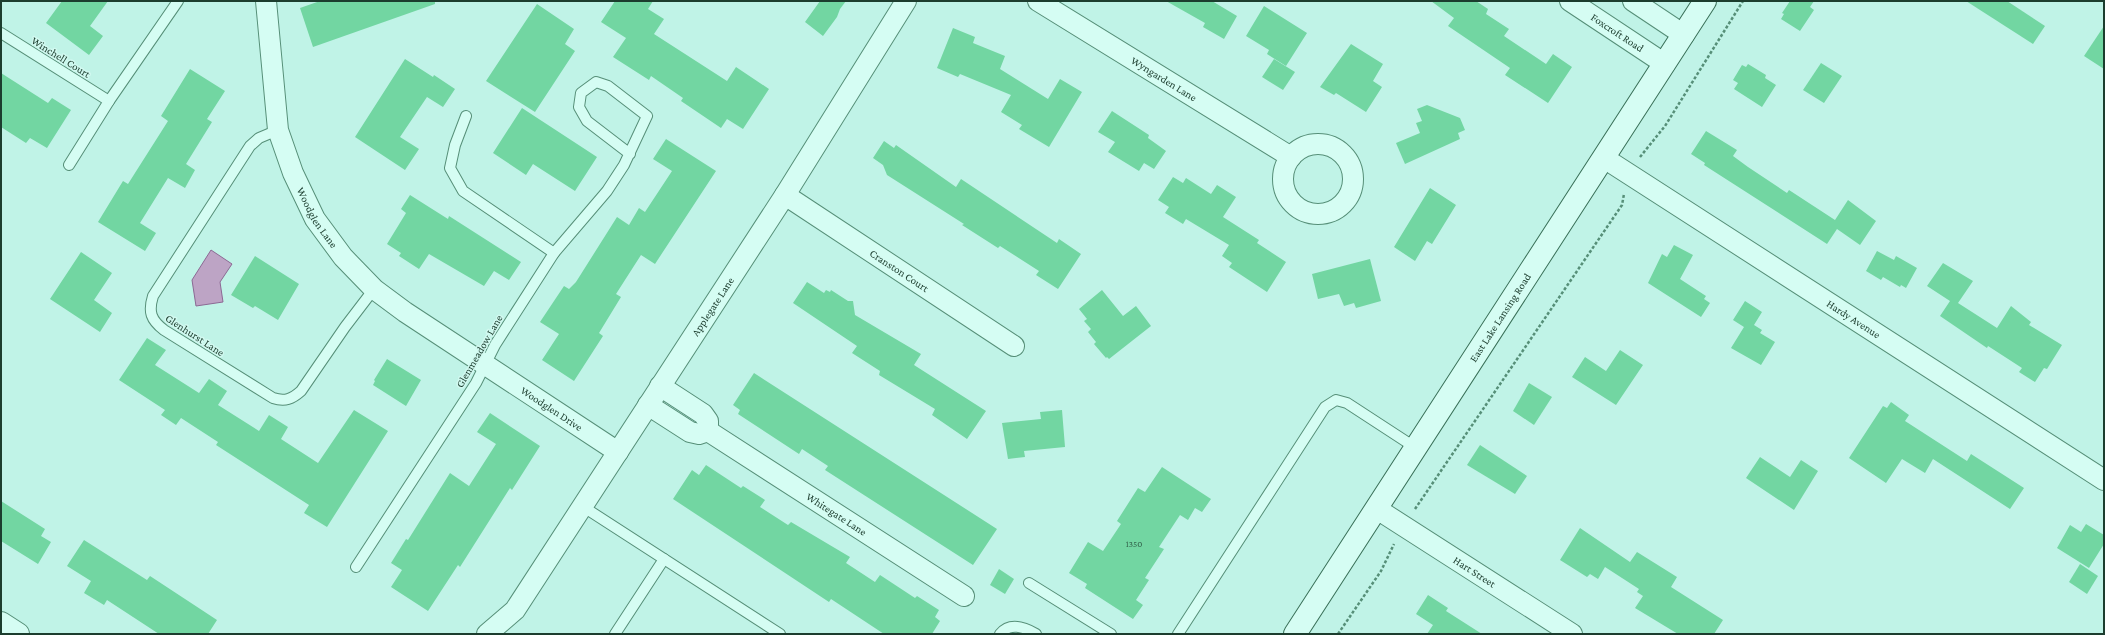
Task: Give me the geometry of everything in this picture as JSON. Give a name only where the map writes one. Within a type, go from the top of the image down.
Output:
[{"type":"main road","name":"East Lake Lansing Road","points":[[1295,634],[1705,1]]},
{"type":"main road","points":[[1,623],[18,634]]},
{"type":"street","name":"Woodglen Lane","points":[[266,1],[278,130],[293,173],[316,219],[342,257],[374,289],[485,365]]},
{"type":"street","name":"Applegate Lane","points":[[508,634],[515,610],[784,194],[906,1]]},
{"type":"street","name":"Wyngarden Lane","points":[[1038,1],[1291,157]]},
{"type":"street","name":"Foxcroft Road","points":[[1570,1],[1665,64]]},
{"type":"street","points":[[1633,1],[1684,35]]},
{"type":"street","name":"Hardy Avenue","points":[[1604,158],[2104,480]]},
{"type":"street","name":"Cranston Court","points":[[784,194],[1014,346]]},
{"type":"street","name":"Woodglen Drive","points":[[485,365],[618,452]]},
{"type":"street","points":[[648,405],[690,432],[699,434],[708,431],[708,421],[703,414],[660,386]]},
{"type":"street","name":"Whitegate Lane","points":[[708,431],[964,596]]},
{"type":"street","name":"Hart Street","points":[[1377,509],[1572,634]]},
{"type":"street","name":"Applegate Lane","points":[[487,634],[515,610]]},
{"type":"lane","points":[[69,166],[109,101],[178,1]]},
{"type":"lane","name":"Winchell Court","points":[[1,33],[109,101]]},
{"type":"lane","name":"Glenmeadow Lane","points":[[356,567],[476,383],[495,345],[554,253],[607,191],[630,154],[647,116],[608,86],[596,82],[581,93],[579,107],[587,121],[630,154]]},
{"type":"lane","points":[[466,116],[455,145],[450,168],[463,191],[554,253]]},
{"type":"lane","name":"Glenhurst Lane","points":[[278,130],[259,138],[250,146],[153,296],[150,307],[150,315],[156,324],[164,330],[273,398],[282,401],[292,398],[301,391],[345,327],[374,289]]},
{"type":"lane","points":[[1178,634],[1325,408],[1336,400],[1347,403],[1416,448]]},
{"type":"lane","points":[[582,506],[780,634]]},
{"type":"lane","points":[[615,634],[664,559]]},
{"type":"lane","points":[[1029,583],[1111,634]]},
{"type":"lane","points":[[1000,634],[1009,627],[1018,626],[1036,634]]},
{"type":"path","points":[[1338,634],[1380,571],[1404,525],[1622,205],[1628,173],[1664,126],[1743,1]]},
{"type":"shaded area","points":[[211,250],[232,264],[220,282],[223,302],[196,306],[192,280]]},
{"type":"building","points":[[62,1],[108,1],[90,26],[103,36],[89,55],[46,23]]},
{"type":"building","points":[[320,1],[435,1],[435,4],[313,47],[300,8]]},
{"type":"building","points":[[615,1],[653,1],[648,9],[664,19],[654,34],[727,81],[736,67],[769,89],[743,129],[727,119],[721,128],[681,101],[683,98],[651,76],[649,80],[613,57],[626,38],[601,22]]},
{"type":"building","points":[[820,1],[846,1],[840,9],[837,17],[823,36],[805,22]]},
{"type":"building","points":[[1166,1],[1212,1],[1237,16],[1224,39],[1203,27],[1205,23]]},
{"type":"building","points":[[1431,1],[1476,1],[1488,9],[1486,14],[1509,29],[1504,36],[1546,64],[1553,54],[1572,67],[1548,103],[1505,75],[1510,68],[1448,26],[1454,18]]},
{"type":"building","points":[[1790,1],[1814,1],[1810,7],[1814,10],[1800,31],[1781,19],[1784,14],[1782,13]]},
{"type":"building","points":[[1966,1],[2007,1],[2045,26],[2033,44]]},
{"type":"building","points":[[537,4],[574,29],[565,44],[575,51],[535,112],[486,81]]},
{"type":"building","points":[[1264,6],[1307,33],[1286,66],[1267,54],[1269,50],[1246,36]]},
{"type":"building","points":[[2104,26],[2104,69],[2084,56]]},
{"type":"building","points":[[953,28],[975,37],[973,43],[1005,56],[1000,69],[1048,99],[1060,79],[1082,92],[1049,147],[1019,129],[1022,125],[1001,112],[1011,95],[960,74],[958,77],[937,68]]},
{"type":"building","points":[[1351,44],[1383,64],[1373,81],[1382,87],[1366,112],[1336,93],[1334,95],[1320,87]]},
{"type":"building","points":[[405,59],[433,77],[434,75],[455,89],[443,107],[427,97],[400,137],[419,149],[405,170],[355,137]]},
{"type":"building","points":[[1274,59],[1295,72],[1283,90],[1262,77]]},
{"type":"building","points":[[1821,63],[1842,76],[1824,103],[1803,90]]},
{"type":"building","points":[[1748,64],[1766,75],[1765,78],[1776,85],[1762,107],[1734,89],[1738,83],[1733,80],[1742,65],[1746,67]]},
{"type":"building","points":[[190,69],[225,91],[207,119],[212,122],[186,164],[195,170],[185,188],[168,178],[140,223],[156,233],[145,251],[98,222],[123,181],[128,184],[168,121],[161,116]]},
{"type":"building","points":[[1,73],[48,103],[52,98],[71,110],[47,148],[30,138],[26,143],[1,127]]},
{"type":"building","points":[[1427,105],[1460,118],[1465,130],[1458,133],[1460,139],[1405,164],[1396,143],[1420,133],[1416,123],[1422,121],[1417,109]]},
{"type":"building","points":[[522,108],[597,157],[575,191],[533,164],[526,175],[493,153]]},
{"type":"building","points":[[1112,111],[1149,135],[1148,138],[1166,151],[1154,169],[1144,163],[1139,171],[1108,152],[1115,142],[1098,132]]},
{"type":"building","points":[[1706,131],[1737,150],[1733,156],[1748,167],[1787,193],[1789,190],[1835,220],[1848,200],[1876,221],[1860,245],[1837,229],[1827,244],[1704,165],[1705,163],[1691,154]]},
{"type":"building","points":[[666,139],[716,171],[655,264],[641,255],[616,294],[621,297],[599,333],[603,336],[574,381],[542,360],[559,334],[540,322],[564,286],[569,289],[576,282],[617,217],[629,225],[639,208],[645,212],[672,171],[653,159]]},
{"type":"building","points":[[884,141],[894,148],[896,145],[956,187],[961,179],[1057,243],[1059,239],[1081,254],[1058,289],[1036,275],[1039,271],[1000,246],[998,248],[962,225],[964,224],[887,175],[883,165],[873,158]]},
{"type":"building","points":[[1173,177],[1183,183],[1186,178],[1211,194],[1217,185],[1236,197],[1223,217],[1259,240],[1257,243],[1286,262],[1267,292],[1229,267],[1232,263],[1222,256],[1229,245],[1186,219],[1183,224],[1165,213],[1169,207],[1158,200]]},
{"type":"building","points":[[1430,188],[1456,205],[1432,244],[1427,241],[1415,261],[1394,247]]},
{"type":"building","points":[[410,195],[448,219],[449,216],[521,262],[509,280],[494,271],[484,286],[429,254],[419,269],[399,256],[401,253],[387,244],[406,213],[401,209]]},
{"type":"building","points":[[1674,245],[1693,255],[1680,279],[1706,296],[1704,299],[1710,303],[1701,317],[1648,283],[1662,254],[1667,257]]},
{"type":"building","points":[[1877,251],[1894,260],[1896,256],[1917,268],[1906,288],[1901,285],[1900,287],[1883,277],[1881,280],[1866,271]]},
{"type":"building","points":[[81,252],[112,273],[94,300],[112,313],[100,332],[50,299]]},
{"type":"building","points":[[255,256],[299,284],[278,320],[255,306],[253,308],[231,295]]},
{"type":"building","points":[[1370,259],[1381,301],[1356,308],[1354,303],[1344,306],[1339,294],[1318,299],[1312,274]]},
{"type":"building","points":[[1943,263],[1973,281],[1958,303],[1997,328],[2011,306],[2031,322],[2029,325],[2062,345],[2047,369],[2044,368],[2035,382],[2019,372],[2022,368],[1988,346],[1987,348],[1940,316],[1950,301],[1927,286]]},
{"type":"building","points":[[807,282],[824,293],[826,290],[830,292],[831,290],[848,301],[853,301],[855,315],[921,354],[914,365],[986,411],[967,439],[932,415],[935,409],[879,375],[880,371],[852,353],[857,346],[793,303]]},
{"type":"building","points":[[1102,290],[1123,316],[1136,306],[1151,326],[1109,359],[1107,357],[1106,358],[1094,344],[1096,342],[1088,332],[1091,329],[1084,321],[1087,319],[1079,309]]},
{"type":"building","points":[[1745,301],[1762,312],[1754,325],[1762,330],[1760,333],[1775,342],[1761,365],[1731,348],[1744,327],[1733,320]]},
{"type":"building","points":[[147,338],[166,350],[155,365],[199,393],[209,379],[227,391],[218,405],[259,431],[269,415],[288,427],[281,439],[318,463],[354,410],[388,431],[327,527],[304,513],[309,505],[216,445],[218,442],[181,418],[176,425],[161,415],[165,410],[119,380]]},
{"type":"building","points":[[1620,350],[1643,365],[1616,405],[1572,377],[1585,357],[1606,371]]},
{"type":"building","points":[[387,359],[421,380],[406,406],[373,385],[374,380]]},
{"type":"building","points":[[754,373],[997,529],[973,565],[825,470],[828,466],[802,449],[799,454],[738,414],[740,410],[733,405]]},
{"type":"building","points":[[1529,383],[1552,397],[1534,425],[1513,411]]},
{"type":"building","points":[[1891,402],[1909,415],[1905,421],[1967,461],[1971,454],[2024,488],[2010,509],[1933,459],[1925,473],[1902,459],[1886,483],[1849,458],[1883,406],[1887,408]]},
{"type":"building","points":[[1062,410],[1065,447],[1024,451],[1025,457],[1008,459],[1002,423],[1041,419],[1040,412]]},
{"type":"building","points":[[490,413],[540,446],[512,490],[510,488],[460,567],[458,565],[428,611],[391,587],[402,570],[391,563],[406,539],[408,540],[450,473],[469,486],[496,444],[477,432]]},
{"type":"building","points":[[1480,445],[1527,476],[1515,494],[1467,465]]},
{"type":"building","points":[[1760,457],[1790,477],[1801,460],[1818,471],[1794,510],[1746,478]]},
{"type":"building","points":[[706,465],[741,488],[743,486],[765,500],[760,507],[788,525],[791,522],[850,557],[846,563],[875,582],[880,575],[915,598],[917,596],[939,610],[935,617],[940,621],[932,634],[884,634],[831,599],[829,602],[673,499],[692,470],[699,475]]},
{"type":"building","points":[[1162,467],[1211,499],[1202,512],[1195,508],[1188,520],[1180,515],[1159,547],[1164,549],[1145,578],[1149,580],[1136,600],[1143,605],[1133,619],[1085,588],[1087,584],[1069,573],[1088,542],[1103,551],[1121,524],[1117,521],[1138,488],[1145,492]]},
{"type":"building","points":[[1,501],[45,529],[41,536],[51,542],[38,564],[1,541]]},
{"type":"building","points":[[2086,524],[2104,535],[2104,544],[2089,568],[2057,548],[2070,525],[2081,532]]},
{"type":"building","points":[[1580,528],[1630,562],[1637,552],[1677,577],[1671,587],[1723,620],[1714,634],[1678,634],[1635,608],[1643,596],[1637,592],[1639,589],[1605,567],[1598,579],[1590,574],[1587,577],[1560,560]]},
{"type":"building","points":[[84,540],[147,580],[150,576],[217,620],[208,634],[159,634],[107,600],[104,605],[84,593],[91,581],[67,566]]},
{"type":"building","points":[[2080,564],[2098,576],[2087,594],[2069,582]]},
{"type":"building","points":[[999,569],[1014,579],[1005,594],[990,585]]},
{"type":"building","points":[[1428,595],[1448,608],[1446,611],[1482,634],[1427,634],[1433,625],[1416,614]]}]
